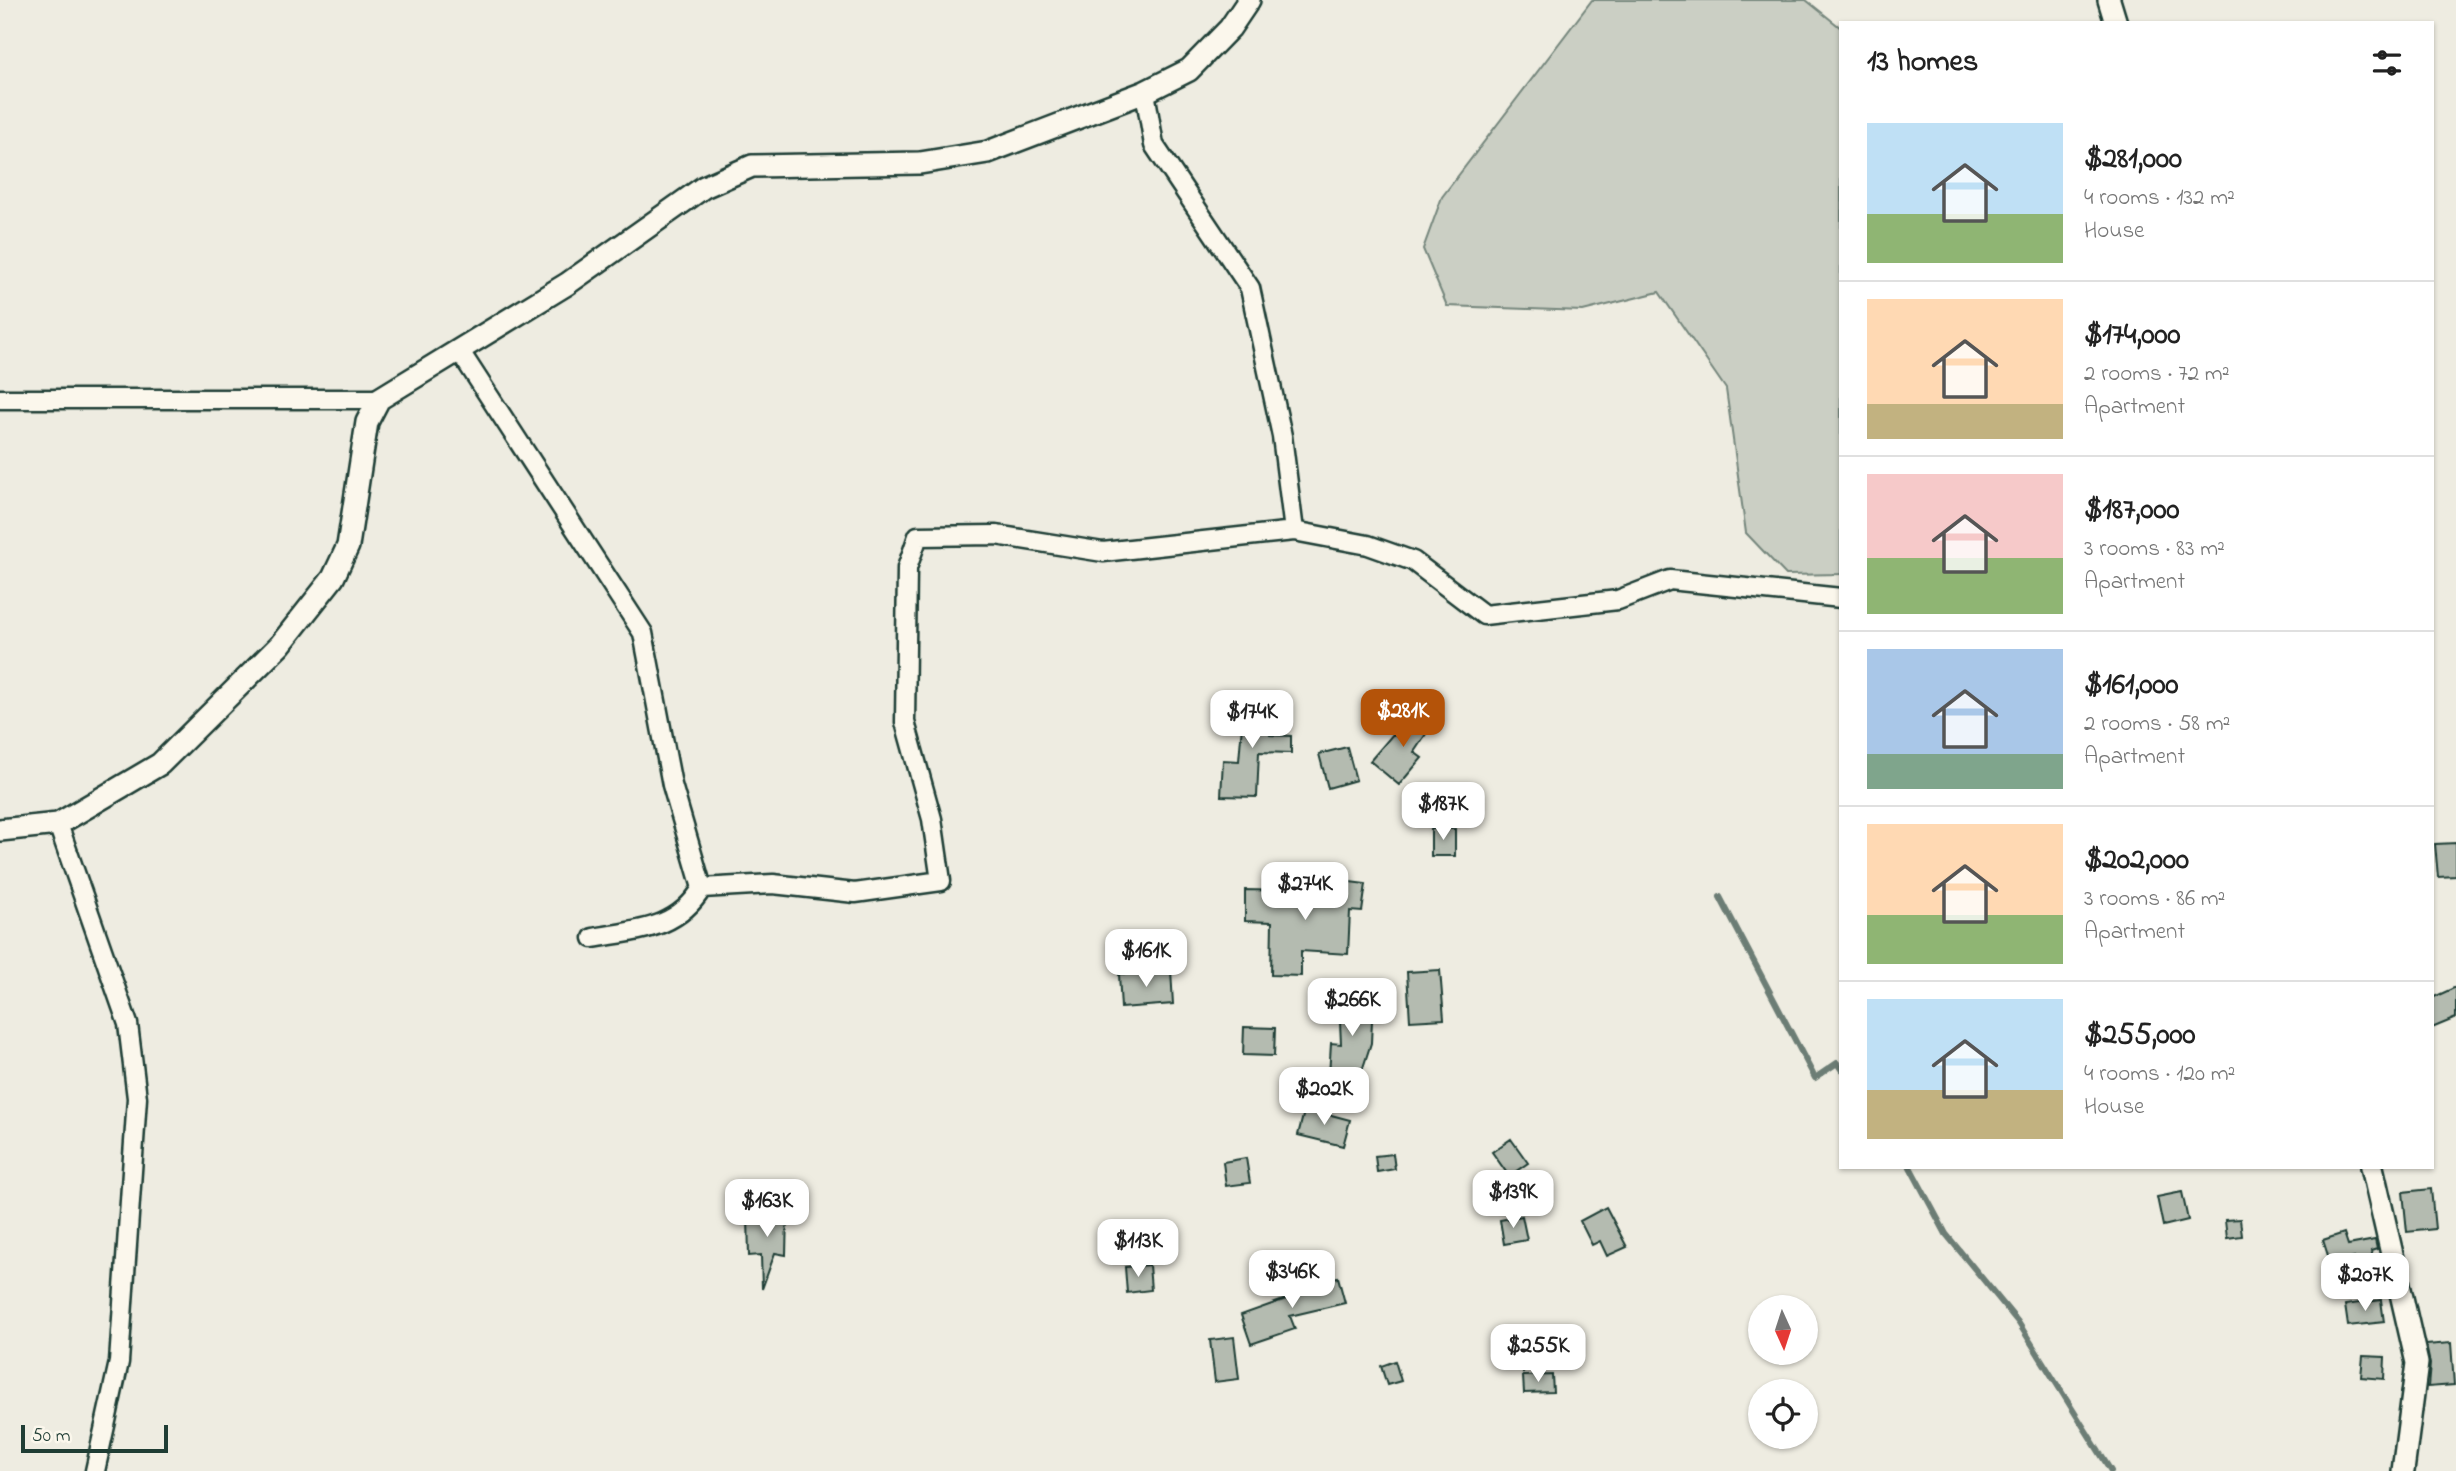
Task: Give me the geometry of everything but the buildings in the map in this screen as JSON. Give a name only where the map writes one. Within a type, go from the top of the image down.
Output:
[{"type":"street","points":[[0,830],[58,824],[160,764],[280,645],[333,578],[348,546],[367,422],[379,399],[567,284],[704,187],[752,166],[920,163],[988,152],[1145,92],[1189,70],[1230,28],[1249,0]]},
{"type":"street","points":[[2109,0],[2115,21]]},
{"type":"street","points":[[1145,92],[1154,145],[1250,288],[1282,436],[1294,531]]},
{"type":"street","points":[[459,350],[643,633],[672,785],[702,888],[691,907],[655,927],[593,938]]},
{"type":"street","points":[[0,399],[379,399]]},
{"type":"street","points":[[702,888],[773,884],[855,893],[941,881],[932,819],[905,722],[907,568],[918,536],[996,535],[1103,552],[1294,531],[1368,545],[1413,561],[1485,615],[1618,600],[1670,580],[1839,598]]},
{"type":"street","points":[[58,824],[128,1024],[137,1098],[119,1362],[95,1471]]},
{"type":"street","points":[[2372,1169],[2417,1363],[2403,1471]]},
{"type":"shaded area","points":[[1592,0],[1806,0],[1839,26],[1839,574],[1786,575],[1746,533],[1726,389],[1659,292],[1583,311],[1447,306],[1423,249],[1442,197]]},
{"type":"waterway","points":[[1720,897],[1815,1078],[1837,1063],[1839,1066]]},
{"type":"waterway","points":[[1911,1169],[1946,1234],[2018,1322],[2111,1471]]}]
